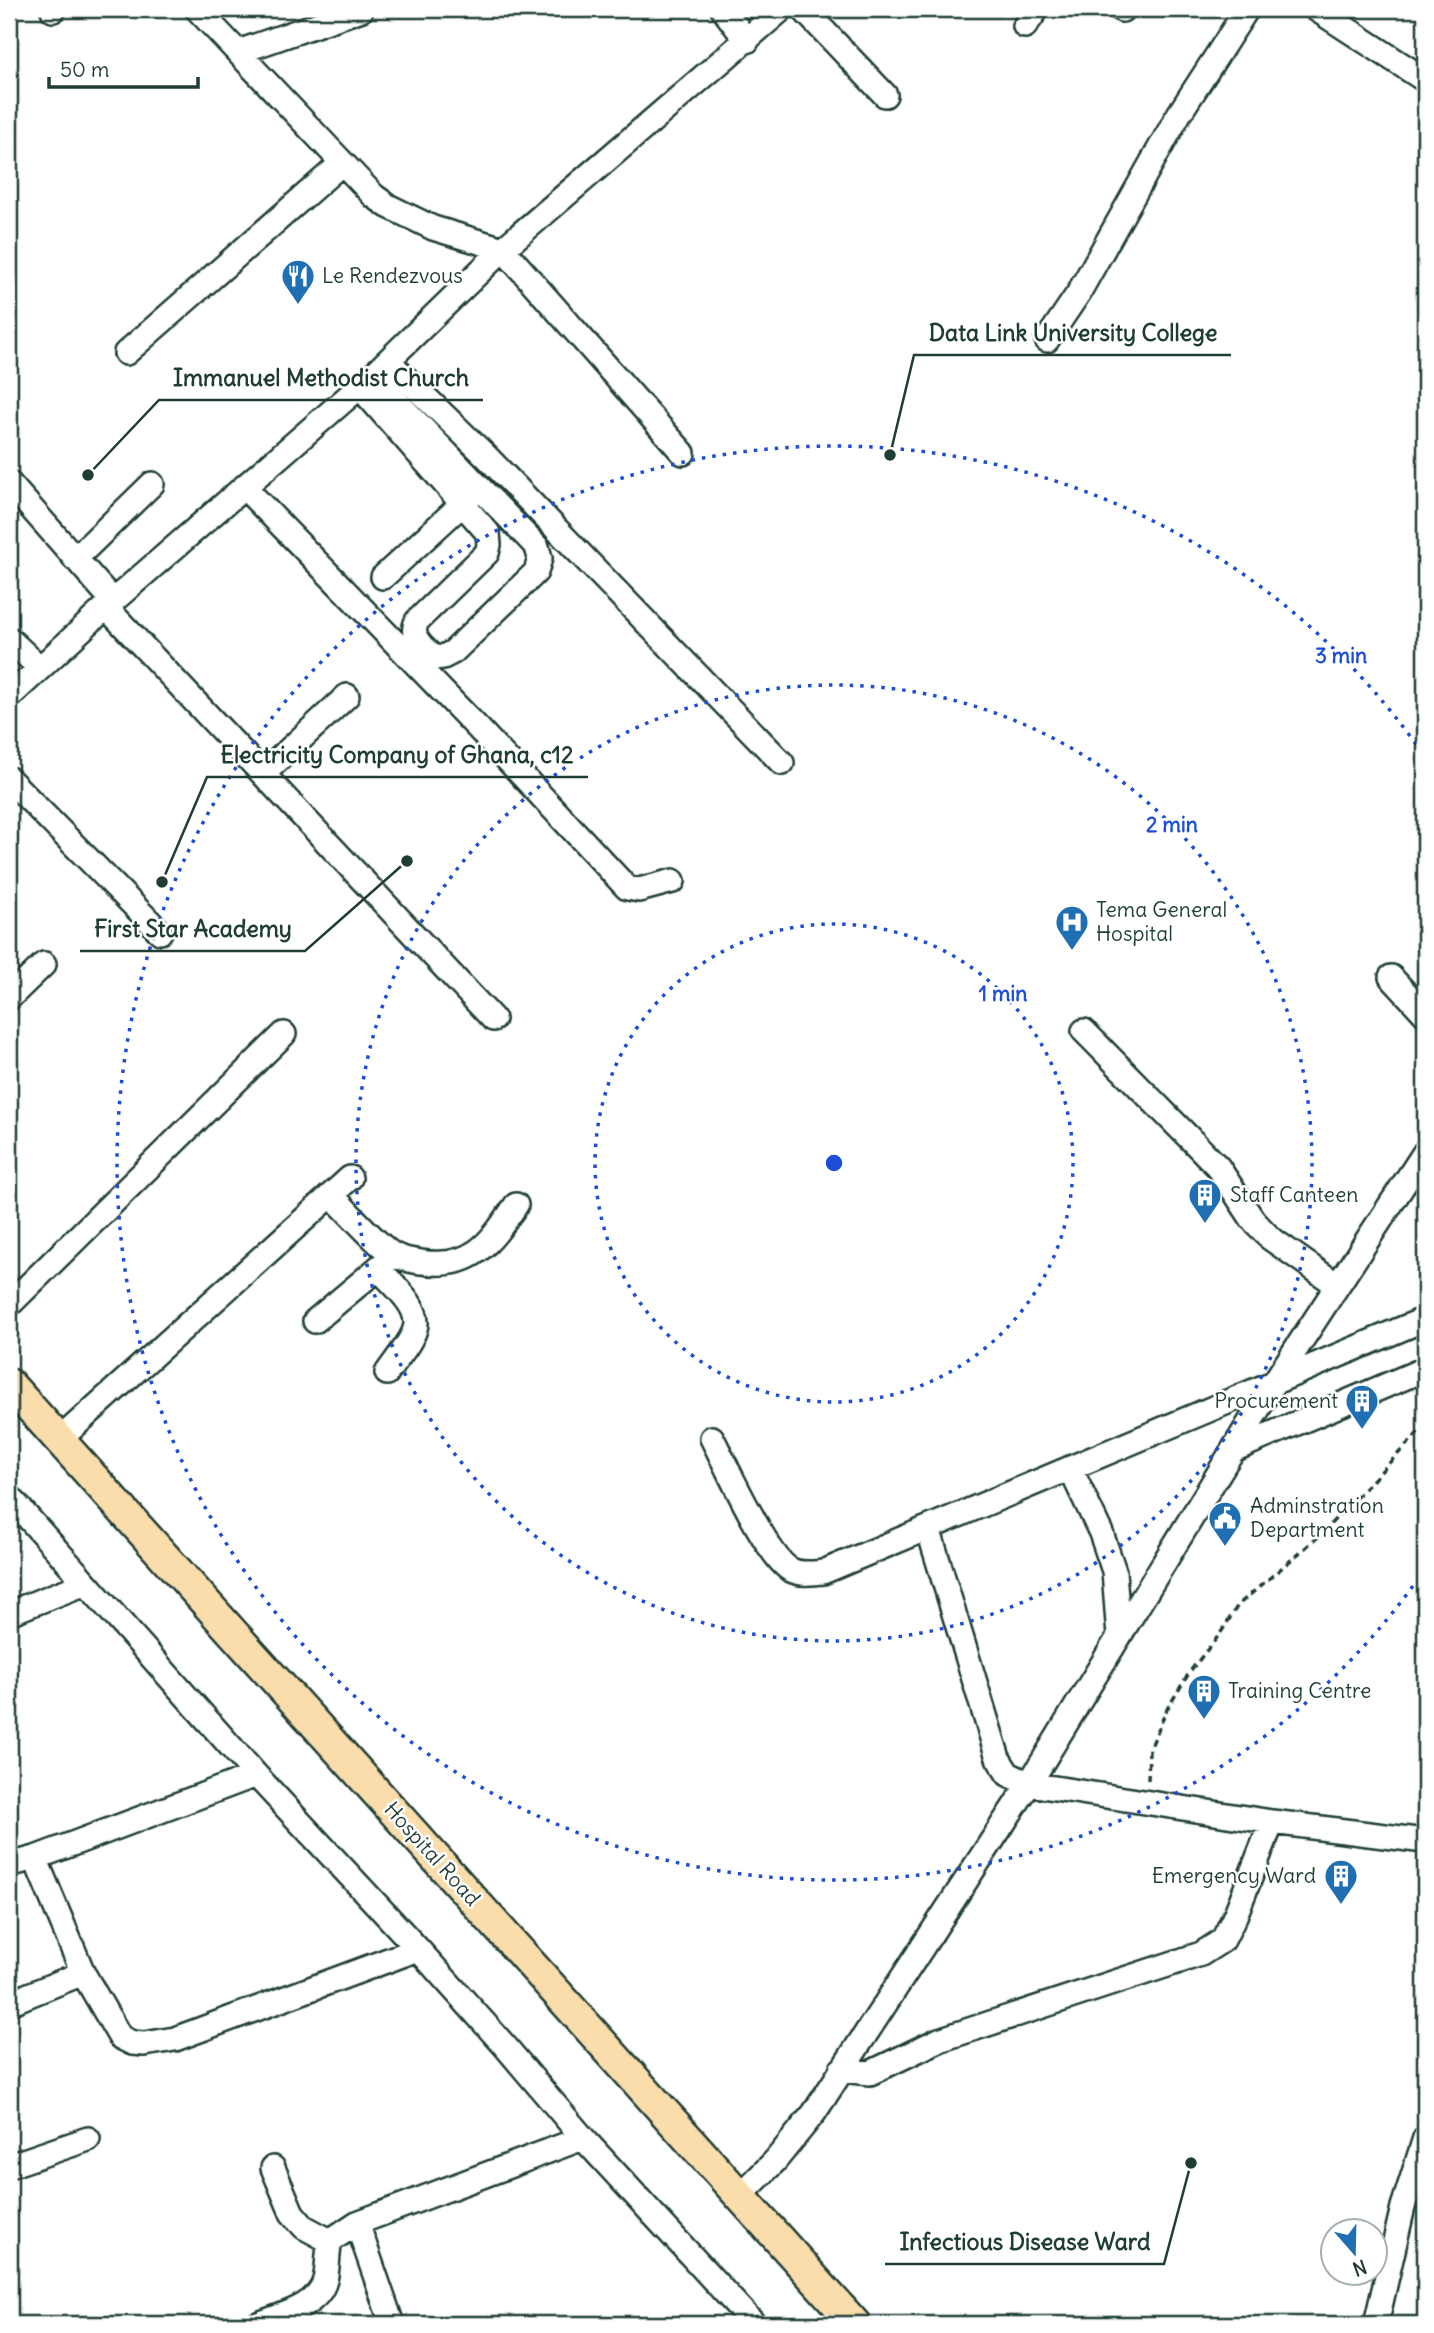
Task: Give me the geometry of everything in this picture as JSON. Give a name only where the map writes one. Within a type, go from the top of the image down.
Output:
[{"type":"main road","name":"Hospital Road","points":[[9,1384],[855,2324]]},
{"type":"street","points":[[197,9],[374,196],[388,206],[433,228],[503,249],[683,453]]},
{"type":"street","points":[[238,52],[362,9]]},
{"type":"street","points":[[723,9],[747,41]]},
{"type":"street","points":[[9,696],[110,604],[373,375],[503,249],[782,9]]},
{"type":"street","points":[[803,9],[885,95]]},
{"type":"street","points":[[1047,340],[1078,294],[1179,114],[1247,9]]},
{"type":"street","points":[[1316,9],[1425,80]]},
{"type":"street","points":[[126,352],[342,163]]},
{"type":"street","points":[[373,375],[537,547],[540,558],[536,572],[453,652],[443,657],[434,658],[415,639],[413,629],[417,621],[487,553],[488,533],[462,503],[373,375]]},
{"type":"street","points":[[373,375],[526,497],[782,762]]},
{"type":"street","points":[[9,483],[110,604],[264,774],[493,1019]]},
{"type":"street","points":[[75,559],[152,484]]},
{"type":"street","points":[[244,487],[477,727],[627,888],[639,890],[673,881]]},
{"type":"street","points":[[383,577],[480,489]]},
{"type":"street","points":[[9,639],[40,668]]},
{"type":"street","points":[[264,774],[347,696]]},
{"type":"street","points":[[9,779],[160,932]]},
{"type":"street","points":[[9,998],[44,964]]},
{"type":"street","points":[[1391,977],[1425,1014]]},
{"type":"street","points":[[1084,1031],[1218,1167],[1253,1220],[1270,1238],[1337,1285]]},
{"type":"street","points":[[9,1305],[284,1034]]},
{"type":"street","points":[[740,2196],[775,2161],[806,2122],[1029,1784],[1275,1381],[1425,1152]]},
{"type":"street","points":[[59,1440],[350,1178]]},
{"type":"street","points":[[331,1195],[386,1262],[412,1307],[415,1329],[387,1373]]},
{"type":"street","points":[[315,1321],[386,1262],[438,1265],[465,1260],[497,1232],[516,1205]]},
{"type":"street","points":[[712,1438],[772,1552],[789,1569],[805,1574],[823,1572],[1424,1321]]},
{"type":"street","points":[[1233,1450],[1425,1369]]},
{"type":"street","points":[[1070,1468],[1101,1533],[1114,1571],[1119,1637]]},
{"type":"street","points":[[9,1496],[256,1775],[418,1949],[583,2138],[754,2324]]},
{"type":"street","points":[[928,1528],[998,1758],[1008,1774],[1029,1784],[1272,1822],[1425,1841]]},
{"type":"street","points":[[9,1613],[86,1583]]},
{"type":"street","points":[[9,1865],[35,1858],[256,1775]]},
{"type":"street","points":[[841,2070],[870,2073],[939,2040],[1201,1954],[1223,1940],[1236,1916],[1272,1822]]},
{"type":"street","points":[[35,1858],[83,1973],[120,2037],[132,2043],[144,2044],[175,2039],[418,1949]]},
{"type":"street","points":[[9,2003],[83,1973]]},
{"type":"street","points":[[258,2324],[307,2305],[325,2280],[330,2241],[358,2223],[583,2138]]},
{"type":"street","points":[[1376,2324],[1403,2207],[1425,2138]]},
{"type":"street","points":[[9,2166],[88,2139]]},
{"type":"street","points":[[273,2168],[292,2213],[304,2227],[330,2241]]},
{"type":"street","points":[[358,2223],[392,2324]]},
{"type":"path","points":[[1147,1802],[1149,1751],[1167,1709],[1191,1670],[1220,1634],[1238,1605],[1318,1537],[1420,1431],[1425,1434]]},
{"type":"place","name":"Le Rendezvous","points":[[298,306]]},
{"type":"place","name":"Data Link University College","points":[[890,455]]},
{"type":"place","name":"Immanuel Methodist Church","points":[[88,475]]},
{"type":"place","name":"First Star Academy","points":[[407,861]]},
{"type":"place","name":"Electricity Company of Ghana, c12","points":[[162,882]]},
{"type":"place","name":"Tema General Hospital","points":[[1072,952]]},
{"type":"place","name":"Staff Canteen","points":[[1205,1225]]},
{"type":"place","name":"Procurement","points":[[1362,1431]]},
{"type":"place","name":"Adminstration Department","points":[[1225,1548]]},
{"type":"place","name":"Training Centre","points":[[1204,1721]]},
{"type":"place","name":"Emergency Ward","points":[[1341,1906]]},
{"type":"place","name":"Infectious Disease Ward","points":[[1191,2163]]}]
